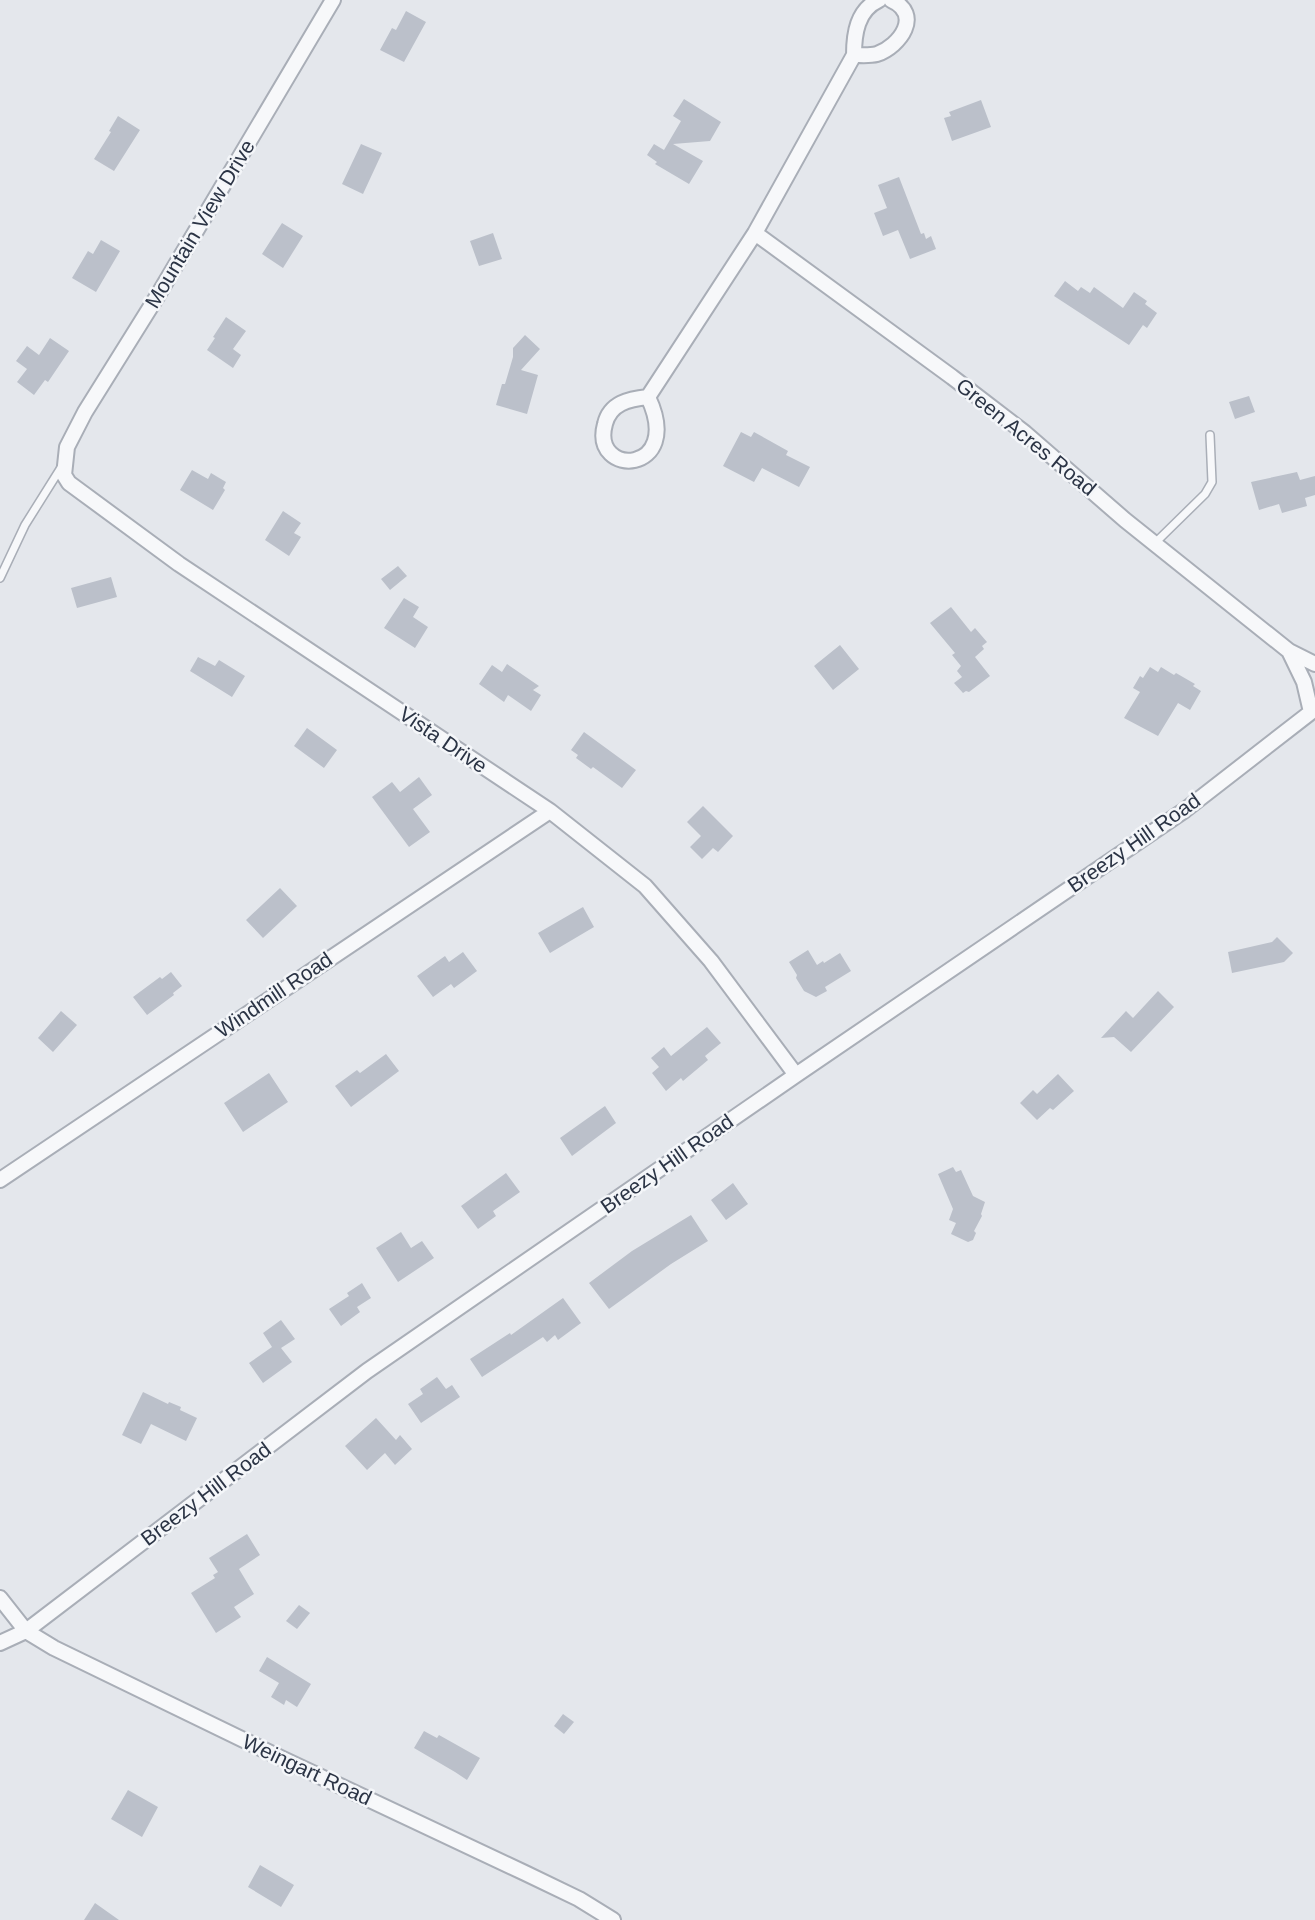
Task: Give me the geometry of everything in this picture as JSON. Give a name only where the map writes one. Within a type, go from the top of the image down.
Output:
[{"type":"street","name":"Mountain View Drive","points":[[64,463],[66,447],[85,412],[333,0]]},
{"type":"street","points":[[648,397],[657,423],[654,444],[637,460],[625,461],[616,458],[609,452],[604,441],[604,426],[608,415],[623,402],[648,397],[755,233],[854,55],[855,33],[860,18],[870,5],[878,0]]},
{"type":"street","points":[[854,55],[880,52],[892,45],[904,32],[906,15],[900,5],[891,0]]},
{"type":"street","name":"Green Acres Road","points":[[755,233],[1026,433],[1155,544],[1289,651],[1315,664]]},
{"type":"street","name":"Vista Drive","points":[[64,463],[64,475],[69,483],[179,564],[550,811],[645,886],[711,961],[796,1075]]},
{"type":"street","name":"Green Acres Road","points":[[1289,651],[1304,682],[1313,710]]},
{"type":"street","name":"Breezy Hill Road","points":[[26,1631],[367,1371],[1185,810],[1313,710]]},
{"type":"street","name":"Windmill Road","points":[[0,1181],[550,811]]},
{"type":"street","points":[[0,1598],[26,1631],[0,1643]]},
{"type":"street","name":"Weingart Road","points":[[26,1631],[63,1653],[259,1748],[579,1899],[613,1920]]},
{"type":"lane","points":[[1155,544],[1205,494],[1212,482],[1210,435]]},
{"type":"lane","points":[[0,578],[24,525],[64,463]]},
{"type":"building","points":[[406,11],[426,22],[404,62],[380,50],[392,28],[396,30]]},
{"type":"building","points":[[684,99],[721,122],[710,141],[673,144],[703,161],[689,184],[655,164],[657,162],[647,155],[654,144],[664,150],[681,121],[673,116]]},
{"type":"building","points":[[981,100],[991,127],[952,141],[944,118],[951,116],[949,112]]},
{"type":"building","points":[[118,116],[140,130],[114,171],[94,159]]},
{"type":"building","points":[[361,144],[382,153],[363,194],[342,184]]},
{"type":"building","points":[[899,177],[921,234],[924,233],[926,239],[931,236],[936,249],[910,259],[898,230],[883,236],[874,213],[887,208],[878,185]]},
{"type":"building","points":[[282,223],[303,236],[283,268],[262,254]]},
{"type":"building","points":[[493,233],[502,259],[479,266],[470,241]]},
{"type":"building","points":[[101,240],[120,251],[96,292],[72,278],[88,251],[93,254]]},
{"type":"building","points":[[1065,281],[1078,291],[1081,287],[1090,293],[1094,287],[1123,308],[1134,292],[1147,301],[1145,304],[1157,313],[1147,328],[1143,325],[1129,345],[1054,296]]},
{"type":"building","points":[[226,317],[246,331],[233,349],[241,355],[233,368],[207,350]]},
{"type":"building","points":[[525,335],[540,349],[521,370],[538,375],[527,414],[496,405],[502,384],[505,384],[513,348]]},
{"type":"building","points":[[50,338],[69,351],[48,382],[45,380],[34,395],[17,382],[27,369],[16,361],[27,346],[39,355]]},
{"type":"building","points":[[1249,396],[1255,412],[1235,419],[1229,402]]},
{"type":"building","points":[[741,432],[751,437],[754,432],[788,451],[786,455],[810,467],[799,487],[762,468],[754,482],[723,466]]},
{"type":"building","points":[[192,470],[208,479],[211,473],[226,482],[223,488],[225,490],[213,510],[180,490]]},
{"type":"building","points":[[1297,472],[1300,480],[1315,476],[1315,495],[1305,498],[1307,506],[1282,513],[1279,504],[1259,510],[1251,482]]},
{"type":"building","points":[[283,511],[301,523],[294,533],[301,537],[289,556],[265,540]]},
{"type":"building","points":[[398,566],[407,576],[390,590],[381,579]]},
{"type":"building","points":[[111,577],[117,597],[77,608],[71,588]]},
{"type":"building","points":[[404,598],[419,607],[413,617],[428,627],[415,648],[384,628]]},
{"type":"building","points":[[951,607],[971,632],[975,628],[987,642],[975,657],[990,676],[969,692],[963,693],[954,683],[962,677],[957,671],[961,666],[952,655],[955,653],[930,623]]},
{"type":"building","points":[[840,645],[859,669],[833,690],[814,666]]},
{"type":"building","points":[[198,657],[215,666],[219,660],[245,676],[232,697],[190,671]]},
{"type":"building","points":[[507,664],[539,686],[533,690],[541,695],[531,711],[508,695],[504,702],[479,684],[492,665],[502,672]]},
{"type":"building","points":[[1150,667],[1158,672],[1161,667],[1174,675],[1176,673],[1195,684],[1193,686],[1201,691],[1190,710],[1178,703],[1158,736],[1124,718],[1140,692],[1133,688],[1140,676],[1143,678]]},
{"type":"building","points":[[307,728],[337,750],[324,768],[294,746]]},
{"type":"building","points":[[584,732],[636,770],[622,788],[576,758],[578,755],[571,750]]},
{"type":"building","points":[[419,777],[432,795],[413,809],[430,832],[409,847],[372,797],[392,782],[400,792]]},
{"type":"building","points":[[703,806],[733,836],[718,852],[713,848],[702,859],[690,847],[701,836],[687,822]]},
{"type":"building","points":[[280,888],[297,906],[263,938],[246,920]]},
{"type":"building","points":[[583,907],[594,927],[550,953],[538,933]]},
{"type":"building","points":[[1277,937],[1293,953],[1284,962],[1232,973],[1228,952],[1272,942]]},
{"type":"building","points":[[808,950],[817,965],[840,953],[851,971],[825,987],[827,991],[816,997],[804,991],[789,962]]},
{"type":"building","points":[[463,952],[477,971],[454,988],[451,984],[433,997],[417,976],[445,956],[449,962]]},
{"type":"building","points":[[171,972],[182,986],[147,1015],[133,997]]},
{"type":"building","points":[[1158,991],[1174,1007],[1131,1052],[1114,1037],[1101,1038],[1126,1011],[1133,1018]]},
{"type":"building","points":[[61,1011],[77,1025],[53,1052],[38,1038]]},
{"type":"building","points":[[707,1027],[721,1043],[705,1056],[708,1060],[666,1091],[652,1073],[659,1067],[651,1058],[664,1047],[671,1056]]},
{"type":"building","points":[[386,1054],[399,1071],[351,1107],[335,1086],[357,1070],[360,1073]]},
{"type":"building","points":[[269,1073],[288,1102],[243,1132],[224,1103]]},
{"type":"building","points":[[1058,1074],[1074,1091],[1037,1120],[1020,1103],[1033,1090],[1037,1094]]},
{"type":"building","points":[[605,1106],[616,1123],[572,1156],[560,1138]]},
{"type":"building","points":[[953,1167],[956,1172],[961,1170],[973,1196],[985,1202],[982,1216],[974,1231],[976,1233],[973,1240],[968,1242],[951,1234],[956,1223],[949,1220],[953,1209],[938,1174]]},
{"type":"building","points":[[506,1173],[520,1192],[493,1211],[496,1216],[478,1229],[461,1206]]},
{"type":"building","points":[[733,1183],[748,1204],[726,1220],[711,1200]]},
{"type":"building","points":[[691,1215],[708,1241],[609,1309],[589,1283],[632,1251]]},
{"type":"building","points":[[401,1232],[411,1248],[422,1241],[434,1258],[398,1282],[376,1248]]},
{"type":"building","points":[[362,1283],[371,1298],[357,1307],[360,1312],[341,1326],[329,1309],[349,1296],[347,1293]]},
{"type":"building","points":[[563,1298],[581,1323],[558,1340],[555,1335],[547,1342],[543,1337],[482,1377],[470,1359],[510,1333],[511,1335]]},
{"type":"building","points":[[281,1320],[295,1339],[281,1348],[292,1362],[263,1383],[249,1363],[272,1347],[263,1333]]},
{"type":"building","points":[[437,1377],[446,1389],[452,1385],[460,1397],[421,1423],[408,1404],[423,1394],[420,1389]]},
{"type":"building","points":[[143,1392],[181,1407],[180,1410],[197,1418],[186,1441],[151,1424],[141,1444],[122,1435]]},
{"type":"building","points":[[376,1418],[396,1440],[400,1435],[412,1449],[395,1465],[385,1453],[367,1470],[345,1446]]},
{"type":"building","points":[[247,1534],[260,1555],[239,1569],[254,1594],[234,1607],[241,1617],[216,1633],[191,1593],[215,1578],[213,1575],[218,1572],[209,1558]]},
{"type":"building","points":[[299,1605],[310,1613],[297,1629],[286,1621]]},
{"type":"building","points":[[267,1657],[311,1684],[297,1707],[286,1700],[284,1705],[271,1697],[279,1683],[259,1671]]},
{"type":"building","points":[[563,1714],[574,1722],[564,1734],[554,1726]]},
{"type":"building","points":[[424,1731],[437,1738],[439,1735],[480,1758],[467,1780],[414,1748]]},
{"type":"building","points":[[128,1790],[158,1807],[142,1837],[111,1819]]},
{"type":"building","points":[[260,1865],[294,1885],[281,1907],[248,1887]]},
{"type":"building","points":[[95,1903],[119,1920],[84,1920]]}]
